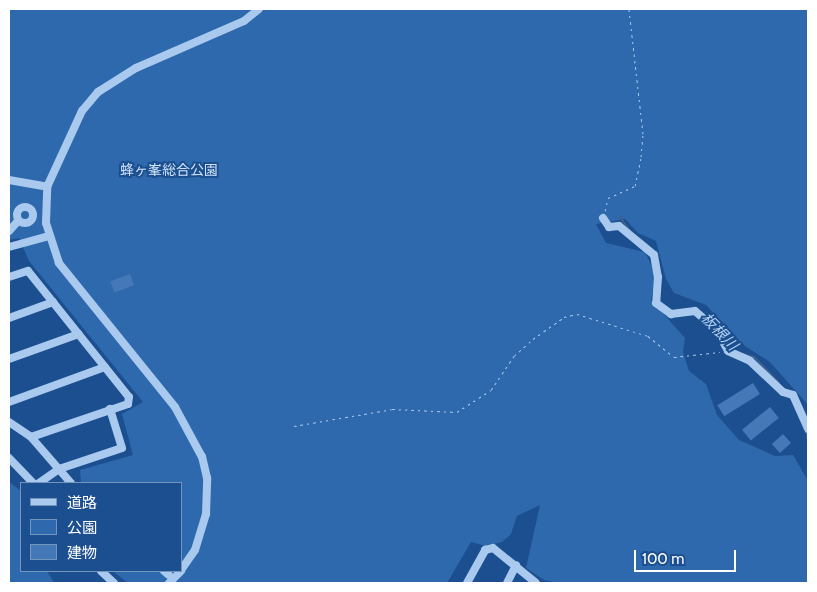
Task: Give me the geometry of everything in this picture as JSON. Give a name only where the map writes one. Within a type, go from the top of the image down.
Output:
[{"type":"street","points":[[182,569],[195,550],[206,514],[207,478],[196,442],[175,408],[59,263],[49,236],[47,187],[82,111],[98,92],[136,68],[244,21],[259,9]]},
{"type":"street","points":[[9,180],[47,187]]},
{"type":"street","points":[[603,218],[609,227],[619,226],[654,256],[658,278],[656,303],[672,314],[695,311],[716,329],[728,351],[750,360],[783,392],[793,395],[808,429]]},
{"type":"street","points":[[9,232],[18,220]]},
{"type":"street","points":[[9,247],[49,236]]},
{"type":"street","points":[[9,277],[28,270],[129,396],[128,404],[31,437]]},
{"type":"street","points":[[9,318],[53,302]]},
{"type":"street","points":[[9,359],[79,334]]},
{"type":"street","points":[[9,402],[105,367]]},
{"type":"street","points":[[40,482],[59,469],[122,448],[110,410]]},
{"type":"street","points":[[9,422],[31,437],[70,482]]},
{"type":"street","points":[[9,458],[32,482]]},
{"type":"street","points":[[467,583],[485,550],[493,548],[536,583]]},
{"type":"street","points":[[506,583],[516,565]]},
{"type":"street","points":[[102,572],[114,583]]},
{"type":"path","points":[[603,218],[608,198],[635,186],[641,157],[643,134],[629,9]]},
{"type":"path","points":[[294,426],[392,409],[456,412],[491,390],[514,356],[533,339],[564,317],[577,314],[648,336],[674,358],[728,351]]},
{"type":"green space","name":"蜂ヶ峯総合公園","points":[[9,9],[808,9],[808,405],[770,362],[742,344],[706,305],[674,293],[666,279],[656,241],[638,233],[625,219],[596,224],[606,243],[645,252],[656,275],[651,300],[685,338],[683,352],[689,371],[706,384],[717,415],[739,440],[775,456],[793,455],[807,479],[808,583],[559,583],[544,580],[526,568],[540,505],[517,516],[511,534],[502,542],[486,546],[471,542],[447,583],[128,583],[114,572],[182,572],[182,482],[81,482],[80,470],[133,455],[122,414],[143,402],[29,261],[19,238],[9,240]]},
{"type":"green space","points":[[9,482],[20,490],[20,572],[48,572],[54,583],[9,583]]},
{"type":"building","points":[[130,274],[134,285],[114,292],[110,281]]},
{"type":"building","points":[[753,383],[760,394],[724,416],[717,405]]},
{"type":"building","points":[[770,407],[779,418],[751,441],[742,430]]},
{"type":"building","points":[[783,434],[791,443],[780,453],[772,444]]},
{"type":"waterway","name":"板根川","points":[[620,217],[630,231]]},
{"type":"waterway","name":"板根川","points":[[724,336],[732,349]]},
{"type":"waterway","name":"板根川","points":[[743,354],[754,357],[779,383]]},
{"type":"waterway","name":"板根川","points":[[806,431],[808,440]]}]
